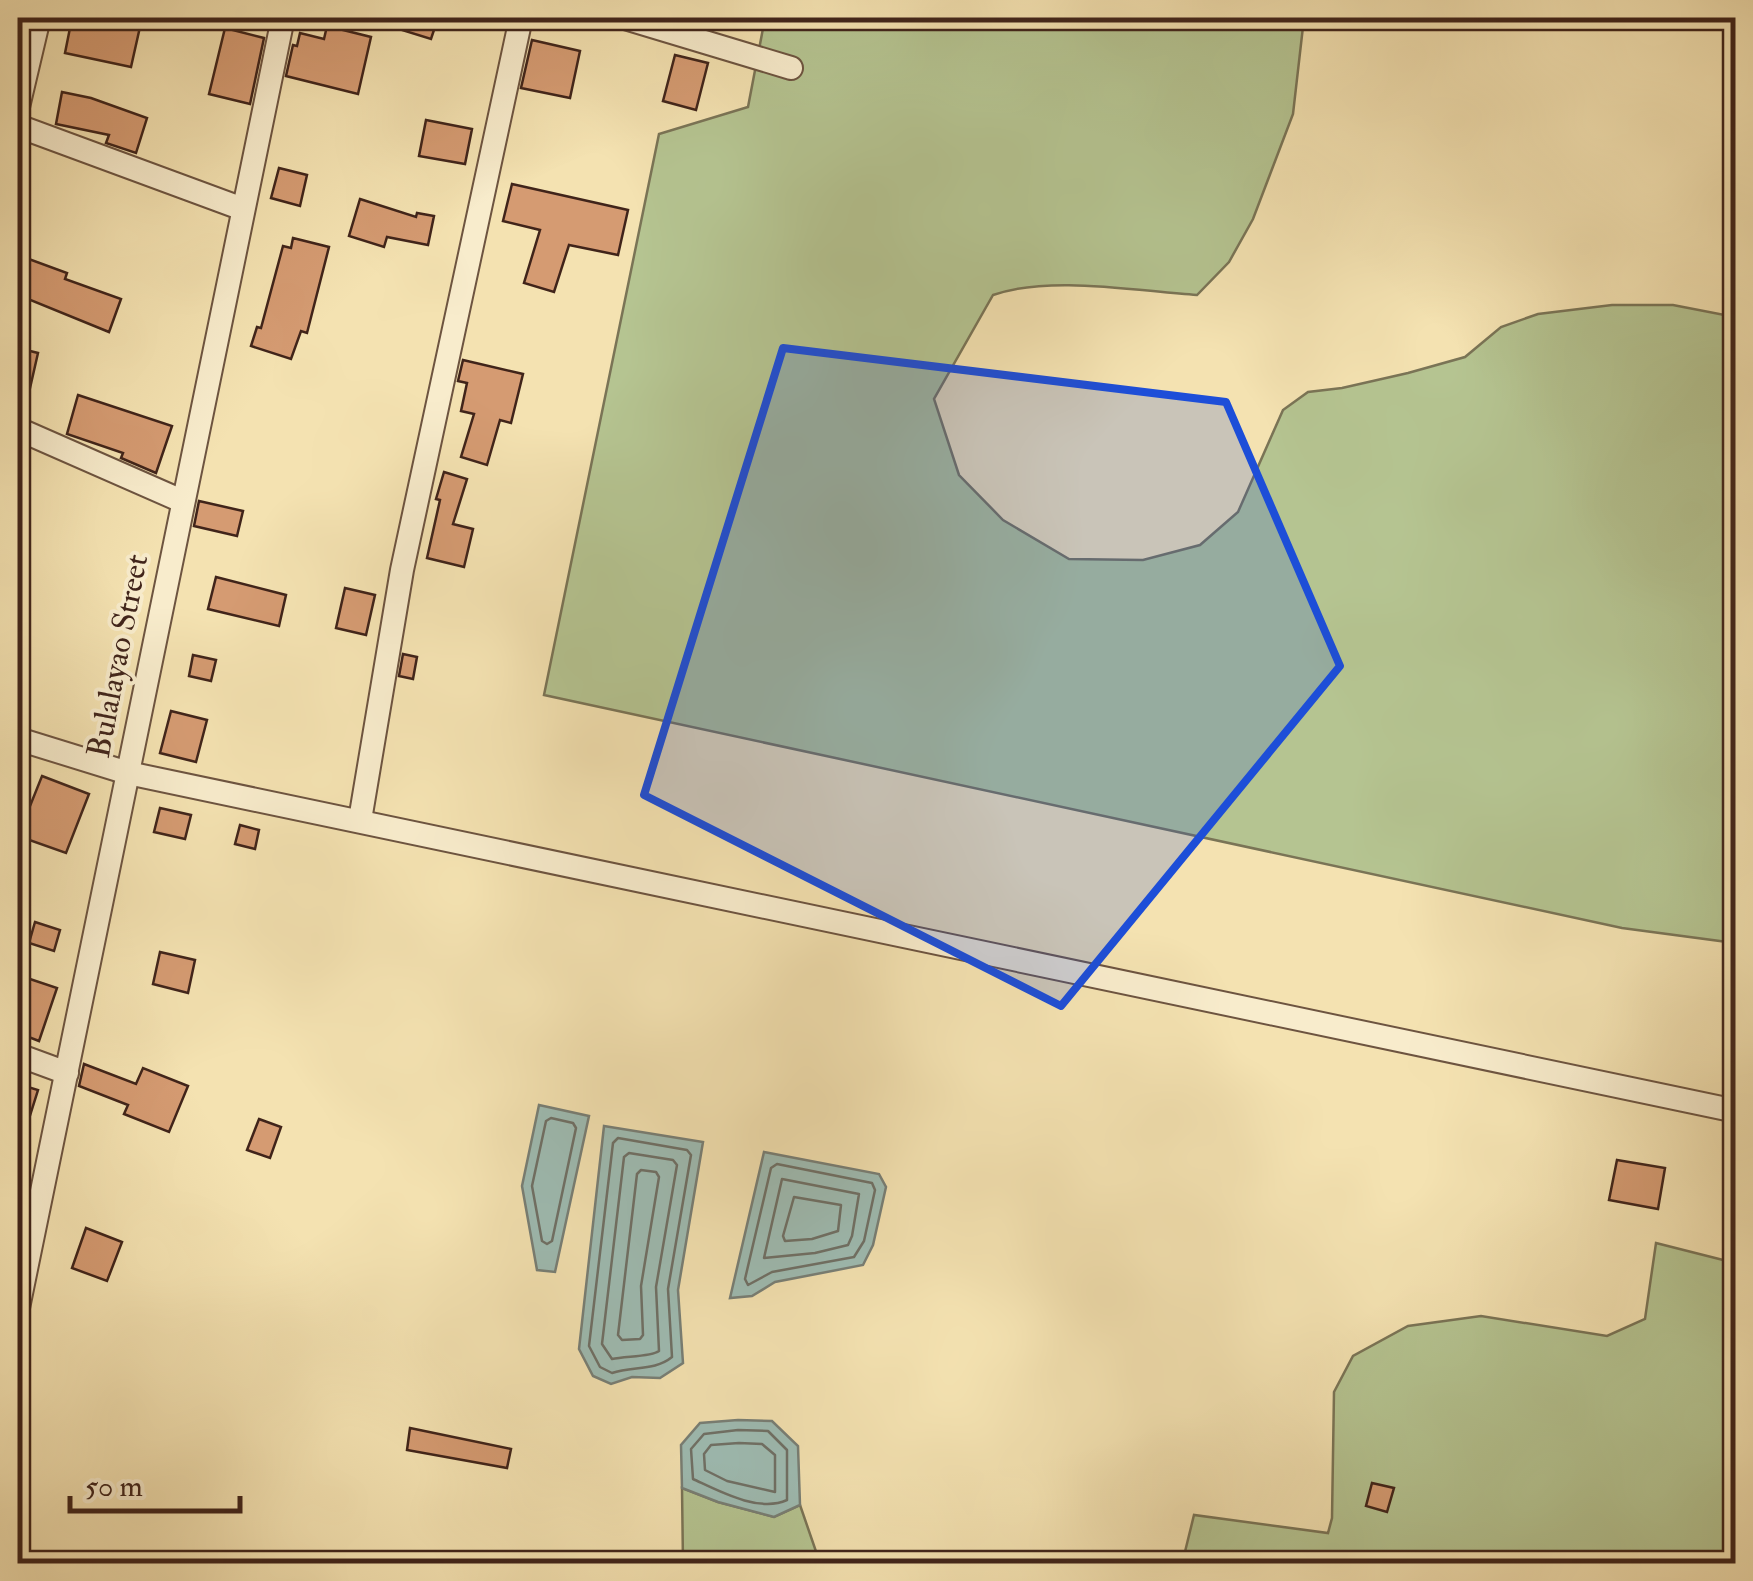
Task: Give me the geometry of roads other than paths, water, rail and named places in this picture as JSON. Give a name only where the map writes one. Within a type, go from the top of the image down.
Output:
[{"type":"street","points":[[18,107],[39,18]]},
{"type":"street","name":"Bulalayao Street","points":[[18,1308],[283,18]]},
{"type":"street","points":[[360,820],[402,570],[521,18]]},
{"type":"street","points":[[624,18],[791,68]]},
{"type":"street","points":[[18,126],[243,209]]},
{"type":"street","points":[[18,429],[182,501]]},
{"type":"street","points":[[18,738],[128,773],[1736,1111]]},
{"type":"street","points":[[18,1055],[66,1073]]},
{"type":"water","points":[[539,1105],[589,1116],[555,1272],[537,1270],[522,1186]]},
{"type":"water","points":[[604,1126],[703,1142],[678,1290],[683,1363],[660,1378],[632,1377],[611,1384],[593,1376],[579,1349]]},
{"type":"water","points":[[764,1152],[879,1174],[886,1187],[873,1245],[863,1265],[775,1282],[752,1296],[730,1298]]},
{"type":"water","points":[[772,1421],[798,1446],[800,1505],[774,1517],[682,1488],[681,1445],[700,1423]]}]
